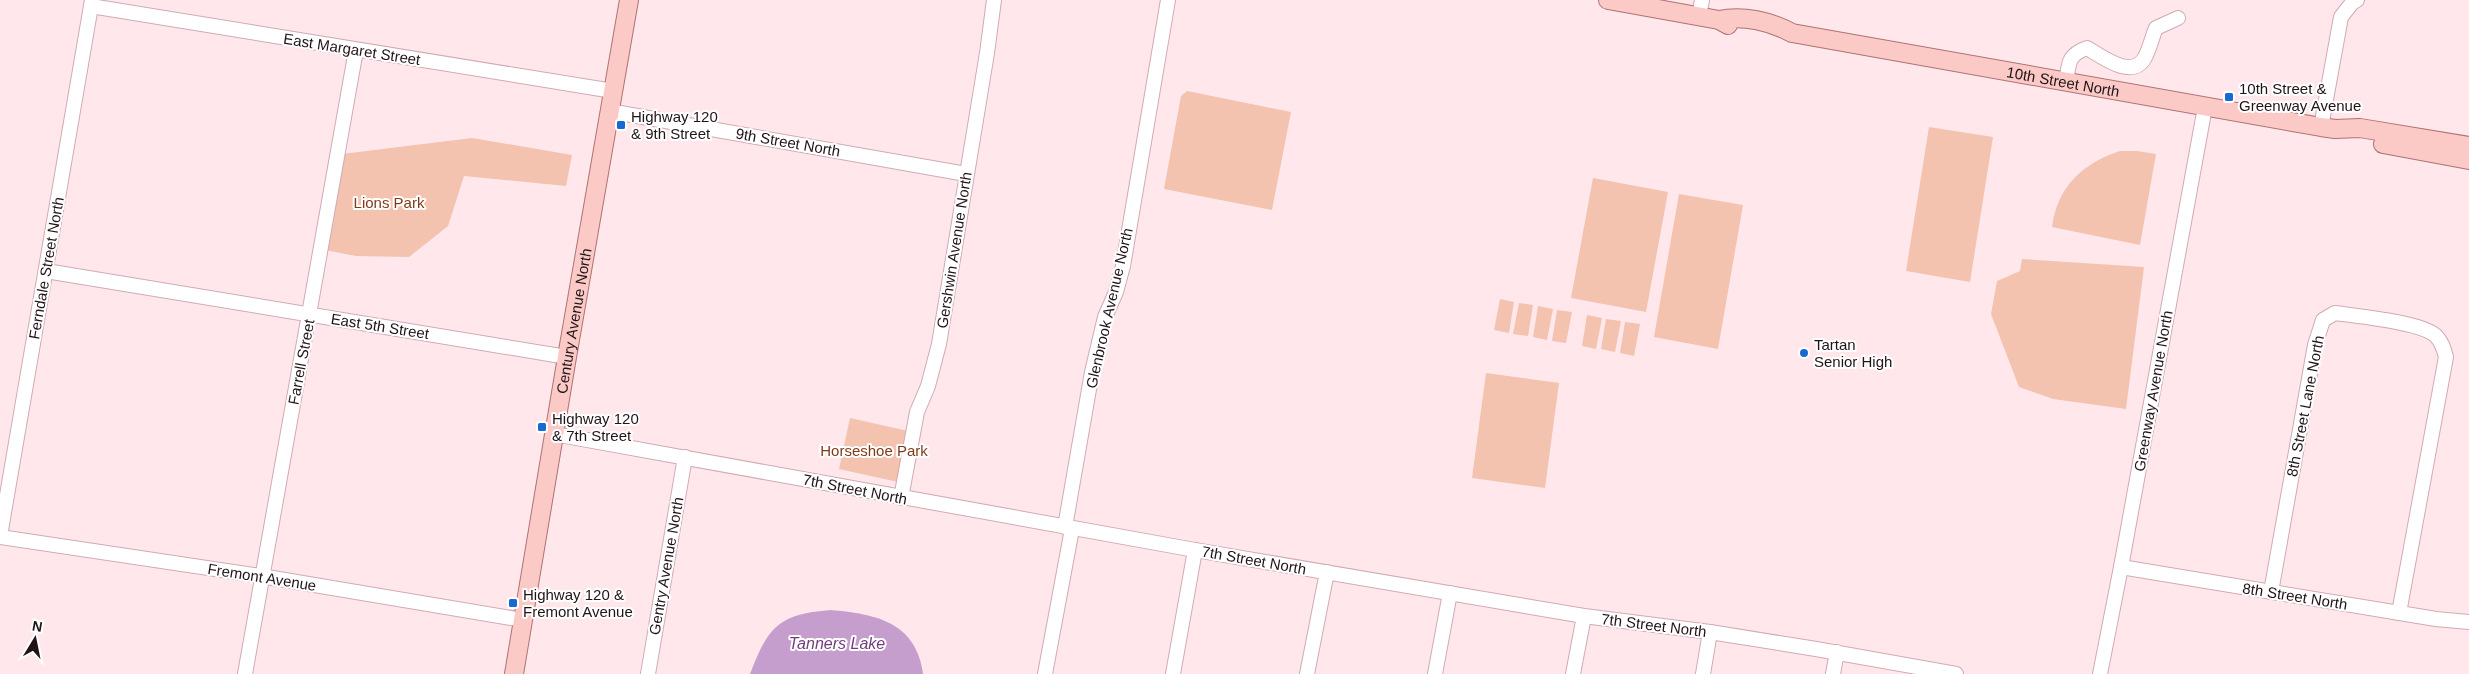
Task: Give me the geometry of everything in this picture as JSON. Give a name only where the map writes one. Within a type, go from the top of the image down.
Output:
[{"type":"main road","name":"Century Avenue North","points":[[514,674],[609,111],[630,0]]},
{"type":"main road","name":"10th Street North","points":[[1608,0],[1700,8],[1719,20],[1734,17],[1777,25],[1792,33],[2328,128],[2360,139],[2469,160]]},
{"type":"main road","name":"10th Street North","points":[[2328,128],[2360,128],[2469,146]]},
{"type":"street","name":"Gershwin Avenue North","points":[[901,498],[918,412],[928,386],[939,344],[994,0]]},
{"type":"street","name":"Glenbrook Avenue North","points":[[1045,674],[1092,372],[1105,317],[1116,292],[1123,266],[1168,0]]},
{"type":"street","points":[[2328,128],[2341,17],[2352,3],[2357,0]]},
{"type":"street","name":"East Margaret Street","points":[[92,3],[356,50],[613,91]]},
{"type":"street","name":"Ferndale Street North","points":[[0,536],[92,3]]},
{"type":"street","points":[[2066,83],[2070,61],[2076,52],[2087,48],[2120,66],[2128,68],[2138,65],[2144,59],[2156,28],[2178,18]]},
{"type":"street","name":"Farrell Street","points":[[245,674],[356,50]]},
{"type":"street","name":"Greenway Avenue North","points":[[2100,674],[2122,567],[2205,107]]},
{"type":"street","name":"9th Street North","points":[[609,111],[966,174]]},
{"type":"street","name":"East 5th Street","points":[[46,271],[567,357]]},
{"type":"street","name":"8th Street Lane North","points":[[2270,592],[2314,345],[2323,320],[2335,313],[2372,318],[2435,335],[2443,344],[2446,357],[2399,613]]},
{"type":"street","name":"7th Street North","points":[[554,434],[1195,550],[1584,616],[1710,632],[1837,652],[1956,674]]},
{"type":"street","name":"Gentry Avenue North","points":[[648,674],[685,457]]},
{"type":"street","name":"Fremont Avenue","points":[[0,536],[261,576],[524,620]]},
{"type":"street","points":[[1173,674],[1195,550]]},
{"type":"street","name":"8th Street North","points":[[2122,567],[2399,613],[2469,622]]},
{"type":"street","points":[[1308,674],[1326,572]]},
{"type":"street","points":[[1435,674],[1450,593]]},
{"type":"street","points":[[1574,674],[1584,616]]},
{"type":"street","points":[[1703,674],[1710,632]]},
{"type":"street","points":[[1833,674],[1837,652]]},
{"type":"green space","points":[[1187,91],[1291,112],[1272,210],[1164,189],[1181,96]]},
{"type":"green space","points":[[1929,127],[1993,137],[1970,282],[1906,271]]},
{"type":"green space","name":"Lions Park","points":[[472,138],[572,155],[566,186],[464,176],[448,226],[409,257],[356,256],[325,250],[342,154]]},
{"type":"green space","points":[[2120,151],[2156,154],[2140,245],[2052,227],[2060,200],[2074,178],[2094,162]]},
{"type":"green space","points":[[1593,178],[1668,192],[1646,312],[1571,298]]},
{"type":"green space","points":[[1679,194],[1743,205],[1718,349],[1654,337]]},
{"type":"green space","points":[[2022,259],[2144,267],[2126,409],[2053,399],[2019,387],[1991,314],[1997,281],[2020,271]]},
{"type":"green space","points":[[1500,299],[1514,302],[1509,333],[1494,330]]},
{"type":"green space","points":[[1519,303],[1533,305],[1528,336],[1513,334]]},
{"type":"green space","points":[[1538,306],[1553,309],[1547,340],[1533,337]]},
{"type":"green space","points":[[1557,310],[1572,312],[1566,343],[1552,341]]},
{"type":"green space","points":[[1587,315],[1602,318],[1596,349],[1582,346]]},
{"type":"green space","points":[[1606,319],[1621,321],[1615,352],[1601,349]]},
{"type":"green space","points":[[1625,322],[1640,324],[1634,356],[1620,353]]},
{"type":"green space","points":[[1486,373],[1559,383],[1545,488],[1472,478]]},
{"type":"green space","name":"Horseshoe Park","points":[[850,418],[908,431],[898,482],[839,469]]},
{"type":"water","name":"Tanners Lake","points":[[831,610],[878,618],[903,632],[919,656],[923,674],[750,674],[763,645],[777,626],[799,615]]},
{"type":"place","name":"10th Street & Greenway Avenue","points":[[2229,97]]},
{"type":"place","name":"Highway 120 & 9th Street","points":[[621,125]]},
{"type":"place","name":"Tartan Senior High","points":[[1804,353]]},
{"type":"place","name":"Highway 120 & 7th Street","points":[[542,427]]},
{"type":"place","name":"Highway 120 & Fremont Avenue","points":[[513,603]]}]
